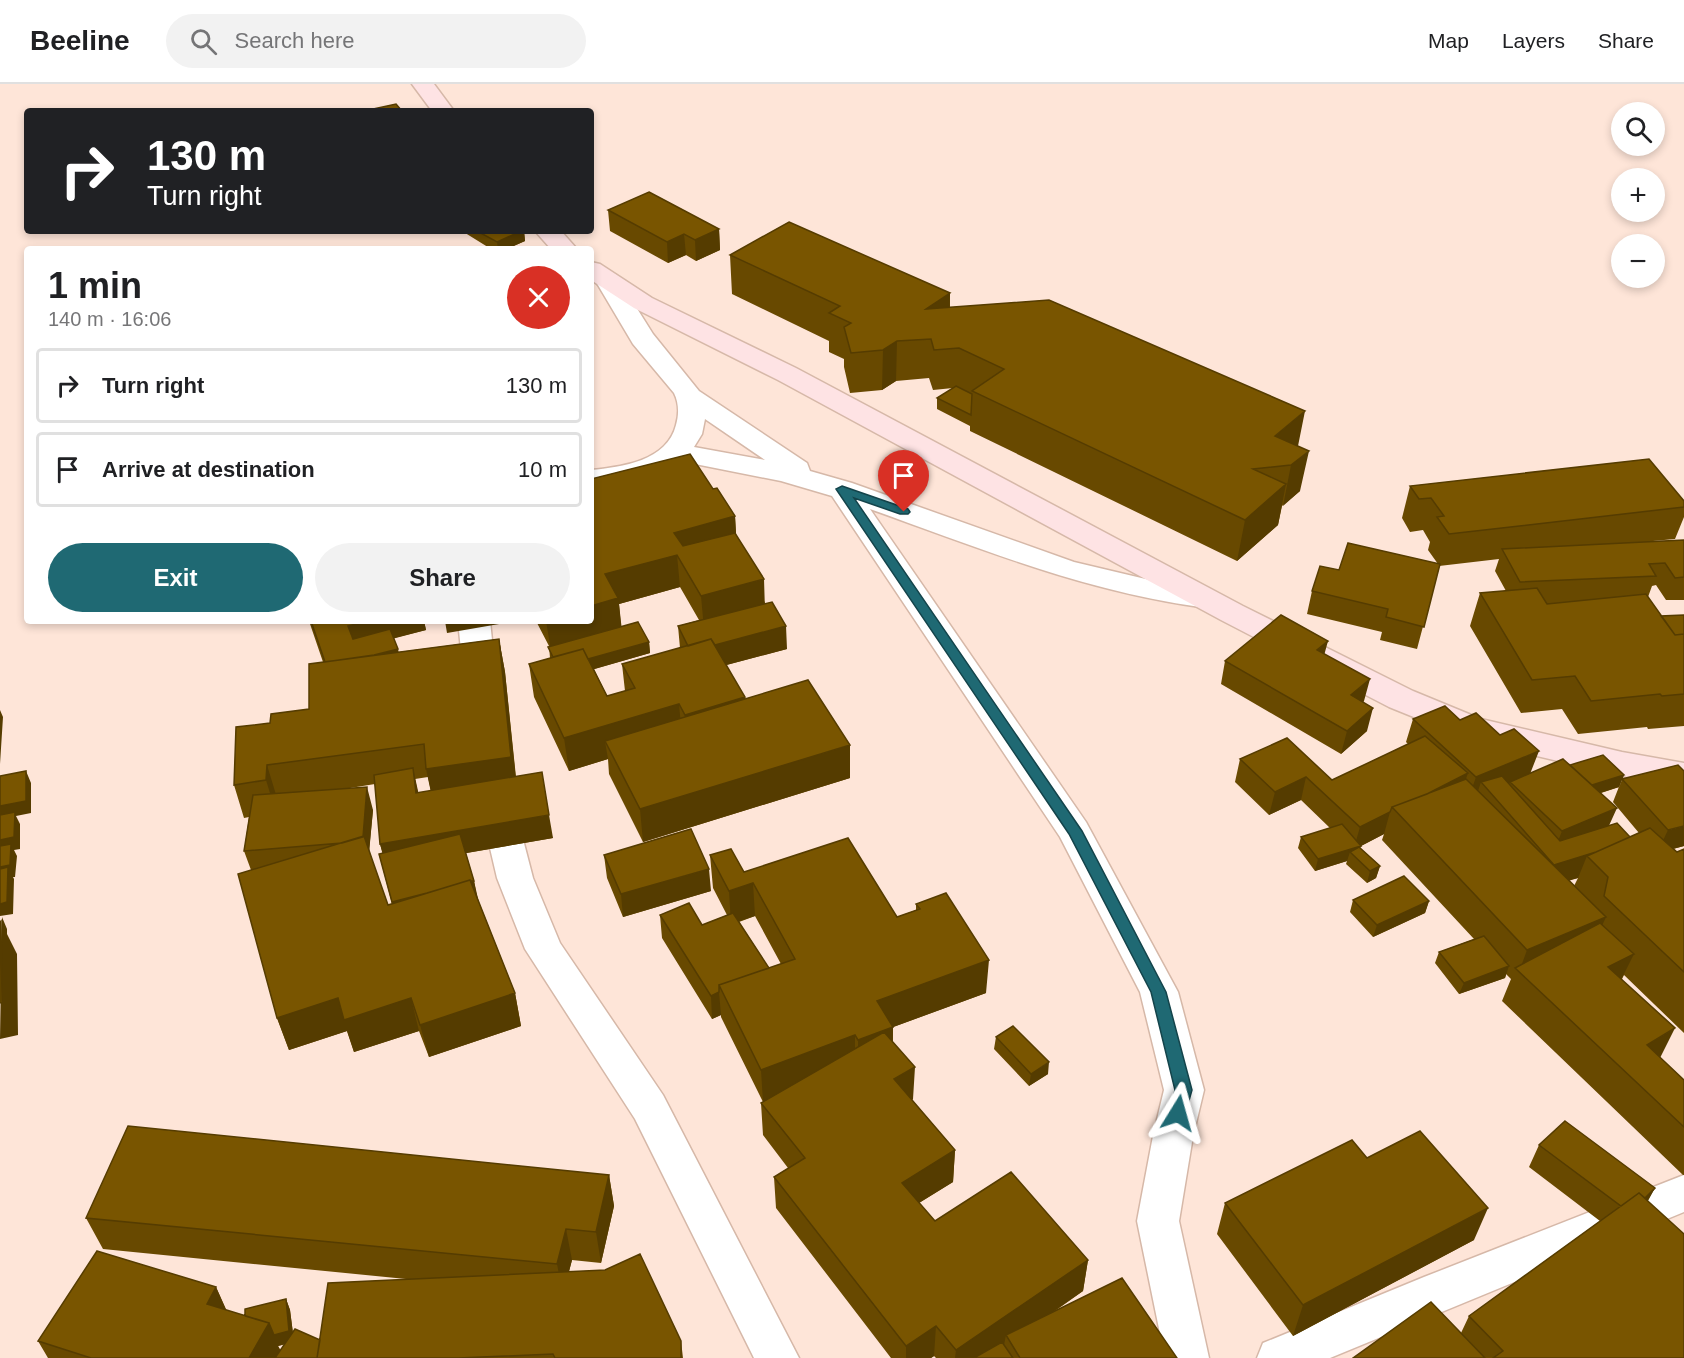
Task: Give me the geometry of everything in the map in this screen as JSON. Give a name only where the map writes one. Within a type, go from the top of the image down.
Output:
[{"type":"street","points":[[423,84],[441,108]]},
{"type":"street","points":[[550,234],[562,246]]},
{"type":"street","points":[[599,274],[636,331],[689,396],[829,485],[1074,831],[1159,992],[1184,1090],[1173,1136],[1158,1221],[1187,1358]]},
{"type":"street","points":[[599,274],[643,303],[808,385],[1200,597],[1401,699],[1473,729],[1622,764],[1684,775]]},
{"type":"street","points":[[594,478],[642,470],[675,453],[684,444],[691,427],[692,413],[689,396]]},
{"type":"street","points":[[675,453],[768,469],[829,485],[1070,570],[1134,588],[1200,597]]},
{"type":"street","points":[[474,624],[486,725]]},
{"type":"street","points":[[1622,764],[1653,799]]},
{"type":"street","points":[[491,771],[494,795],[515,878],[544,949],[649,1107],[777,1358]]},
{"type":"street","points":[[1279,1358],[1684,1193]]},
{"type":"building","points":[[396,104],[399,108],[378,108]]},
{"type":"building","points":[[649,192],[719,229],[695,240],[684,234],[667,242],[608,210]]},
{"type":"building","points":[[789,222],[950,293],[926,309],[1049,300],[1305,411],[1275,436],[1309,451],[1291,465],[1253,469],[1286,484],[1245,520],[972,391],[1004,369],[959,348],[934,350],[931,339],[897,341],[883,350],[851,353],[844,327],[851,323],[829,313],[840,306],[730,255]]},
{"type":"building","points":[[482,234],[514,234],[497,242]]},
{"type":"building","points":[[956,386],[972,394],[971,415],[937,398]]},
{"type":"building","points":[[690,454],[713,489],[717,488],[735,516],[674,533],[683,546],[735,533],[764,579],[701,596],[677,555],[605,574],[618,598],[594,605],[594,478]]},
{"type":"building","points":[[1649,459],[1684,501],[1684,507],[1449,534],[1437,517],[1444,516],[1431,498],[1419,499],[1410,486]]},
{"type":"building","points":[[1684,540],[1684,577],[1675,578],[1665,563],[1649,564],[1656,576],[1520,582],[1502,549]]},
{"type":"building","points":[[1348,543],[1440,564],[1424,627],[1386,617],[1388,609],[1312,591],[1320,566],[1339,570]]},
{"type":"building","points":[[1537,588],[1547,604],[1646,594],[1675,635],[1684,634],[1684,694],[1662,696],[1660,694],[1591,701],[1575,676],[1532,680],[1480,593]]},
{"type":"building","points":[[772,602],[786,626],[715,645],[711,639],[688,646],[678,626]]},
{"type":"building","points":[[1281,615],[1328,641],[1317,650],[1370,679],[1351,695],[1373,708],[1347,731],[1225,661]]},
{"type":"building","points":[[1684,615],[1684,634],[1675,635],[1661,616]]},
{"type":"building","points":[[638,622],[649,642],[588,659],[583,649],[553,657],[548,647]]},
{"type":"building","points":[[312,624],[356,624],[348,626],[353,639],[390,629],[398,649],[374,655],[325,662]]},
{"type":"building","points":[[499,639],[511,757],[426,769],[424,744],[267,765],[266,780],[234,785],[236,727],[270,723],[271,714],[309,709],[309,664]]},
{"type":"building","points":[[711,639],[745,697],[685,715],[679,704],[564,738],[529,664],[583,649],[607,696],[635,688],[622,664]]},
{"type":"building","points":[[808,680],[850,745],[640,809],[605,741]]},
{"type":"building","points":[[1445,706],[1460,720],[1476,713],[1500,735],[1514,729],[1539,751],[1476,777],[1413,719]]},
{"type":"building","points":[[1425,736],[1468,773],[1427,794],[1392,807],[1390,812],[1360,827],[1306,777],[1275,792],[1240,759],[1287,738],[1332,780]]},
{"type":"building","points":[[1603,755],[1624,775],[1592,785],[1570,765]]},
{"type":"building","points":[[1563,759],[1617,808],[1562,831],[1510,782]]},
{"type":"building","points":[[1678,765],[1684,771],[1684,826],[1668,830],[1622,779]]},
{"type":"building","points":[[413,768],[416,793],[542,772],[549,815],[380,844],[374,775]]},
{"type":"building","points":[[26,771],[26,801],[0,806],[0,776]]},
{"type":"building","points":[[1502,776],[1560,841],[1617,823],[1630,837],[1596,852],[1554,865],[1481,782]]},
{"type":"building","points":[[1466,779],[1606,917],[1527,950],[1392,807]]},
{"type":"building","points":[[367,787],[363,837],[342,843],[244,851],[253,795]]},
{"type":"building","points":[[15,812],[14,837],[0,840],[0,815]]},
{"type":"building","points":[[1342,824],[1361,846],[1318,859],[1301,837]]},
{"type":"building","points":[[1650,828],[1677,852],[1684,849],[1684,972],[1604,896],[1608,877],[1587,856]]},
{"type":"building","points":[[691,829],[709,869],[621,894],[604,855]]},
{"type":"building","points":[[460,834],[474,881],[470,880],[392,902],[379,854]]},
{"type":"building","points":[[364,836],[388,905],[470,880],[515,993],[420,1025],[411,998],[344,1020],[338,998],[277,1018],[238,874]]},
{"type":"building","points":[[848,838],[897,917],[920,909],[916,904],[946,893],[989,960],[877,1001],[893,1027],[858,1040],[855,1035],[761,1070],[719,985],[795,959],[753,883],[729,891],[710,855],[731,849],[744,872]]},
{"type":"building","points":[[11,844],[10,865],[0,867],[0,846]]},
{"type":"building","points":[[1359,847],[1380,866],[1370,871],[1350,852]]},
{"type":"building","points":[[8,867],[7,902],[0,904],[0,869]]},
{"type":"building","points":[[1404,876],[1429,901],[1377,925],[1353,900]]},
{"type":"building","points":[[689,903],[702,925],[733,913],[769,968],[719,985],[719,992],[711,996],[660,915]]},
{"type":"building","points":[[0,922],[2,1002],[0,1003]]},
{"type":"building","points":[[1600,923],[1634,954],[1608,967],[1675,1028],[1647,1045],[1684,1080],[1684,1127],[1515,968]]},
{"type":"building","points":[[1484,936],[1509,966],[1464,983],[1439,952]]},
{"type":"building","points":[[1013,1026],[1049,1062],[1031,1074],[996,1037]]},
{"type":"building","points":[[884,1032],[915,1067],[894,1079],[955,1150],[902,1183],[935,1221],[1011,1172],[1088,1260],[956,1350],[936,1326],[906,1346],[774,1177],[805,1158],[761,1103]]},
{"type":"building","points":[[1565,1121],[1655,1188],[1645,1198],[1639,1193],[1621,1206],[1539,1145]]},
{"type":"building","points":[[128,1126],[609,1175],[596,1232],[566,1229],[557,1264],[86,1218]]},
{"type":"building","points":[[1420,1131],[1488,1208],[1303,1305],[1225,1203],[1352,1140],[1367,1158]]},
{"type":"building","points":[[1639,1193],[1684,1234],[1684,1358],[1493,1358],[1503,1351],[1469,1316]]},
{"type":"building","points":[[97,1251],[216,1287],[207,1304],[269,1323],[249,1358],[91,1358],[38,1341]]},
{"type":"building","points":[[640,1254],[681,1341],[681,1358],[555,1358],[553,1354],[459,1358],[317,1358],[328,1283],[605,1270]]},
{"type":"building","points":[[1122,1278],[1177,1358],[1020,1358],[1006,1335]]},
{"type":"building","points":[[286,1299],[289,1331],[274,1335],[269,1323],[245,1316],[245,1309]]},
{"type":"building","points":[[1431,1302],[1485,1358],[1353,1358]]},
{"type":"building","points":[[295,1329],[320,1340],[317,1358],[275,1358]]},
{"type":"building","points":[[1002,1342],[1013,1358],[974,1358]]},
{"type":"route","points":[[904,512],[842,489],[1074,831],[1159,992],[1184,1090],[1178,1113]]}]
